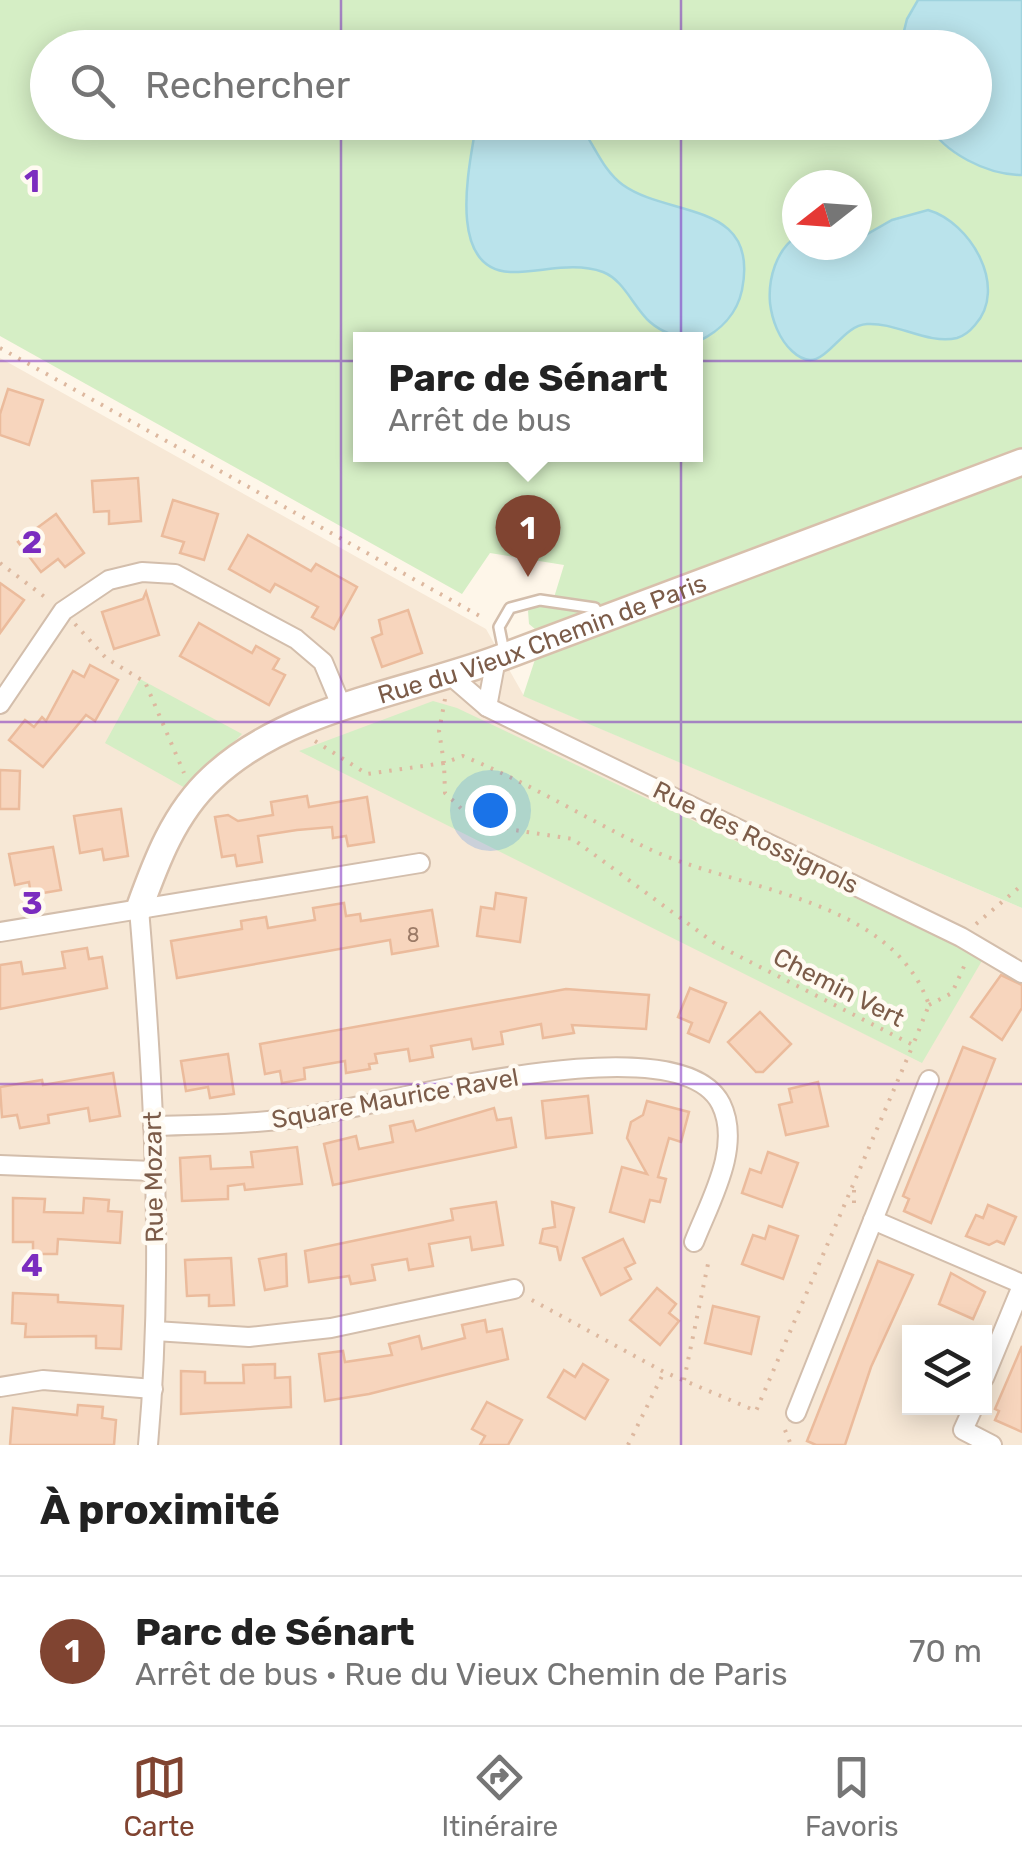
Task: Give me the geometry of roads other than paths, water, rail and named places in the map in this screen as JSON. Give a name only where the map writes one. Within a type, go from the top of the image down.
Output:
[{"type":"street","name":"Rue du Vieux Chemin de Paris","points":[[139,909],[158,855],[200,791],[251,749],[342,710],[447,687],[501,658],[1022,462]]},
{"type":"street","points":[[0,704],[63,612],[110,580],[142,572],[175,574],[296,639],[322,662],[342,710]]},
{"type":"street","points":[[487,708],[501,658]]},
{"type":"street","name":"Rue des Rossignols","points":[[447,687],[968,940],[1022,973]]},
{"type":"street","points":[[0,932],[420,863]]},
{"type":"street","name":"Rue Mozart","points":[[139,909],[153,1126],[155,1331],[148,1445]]},
{"type":"street","name":"Square Maurice Ravel","points":[[153,1126],[300,1118],[455,1083],[661,1067],[696,1079],[720,1102],[728,1128],[724,1165],[694,1242]]},
{"type":"street","points":[[796,1412],[929,1080]]},
{"type":"street","points":[[0,1165],[153,1171]]},
{"type":"street","points":[[873,1220],[1022,1285],[992,1358]]},
{"type":"street","points":[[155,1331],[265,1336],[331,1328],[514,1289]]},
{"type":"street","points":[[0,1387],[43,1380],[153,1388]]},
{"type":"street","points":[[969,1415],[964,1430],[992,1445]]},
{"type":"lane","points":[[501,658],[499,627],[510,608],[540,600],[594,608],[602,620]]},
{"type":"water","points":[[918,0],[1022,0],[1022,175],[981,166],[955,153],[940,140],[992,140],[992,30],[904,30]]},
{"type":"water","points":[[474,140],[589,140],[609,172],[623,185],[706,216],[724,226],[737,240],[744,261],[736,307],[726,321],[703,339],[703,332],[662,330],[644,316],[617,281],[603,272],[568,267],[510,272],[490,267],[477,254],[470,236],[469,168]]},
{"type":"water","points":[[928,210],[958,228],[980,258],[986,275],[988,293],[984,310],[973,327],[960,337],[923,336],[867,324],[847,333],[822,356],[803,359],[783,341],[771,309],[772,275],[782,253],[782,260],[872,260],[872,231],[892,220]]},
{"type":"place","name":"Parc de Sénart","points":[[528,577]]}]
